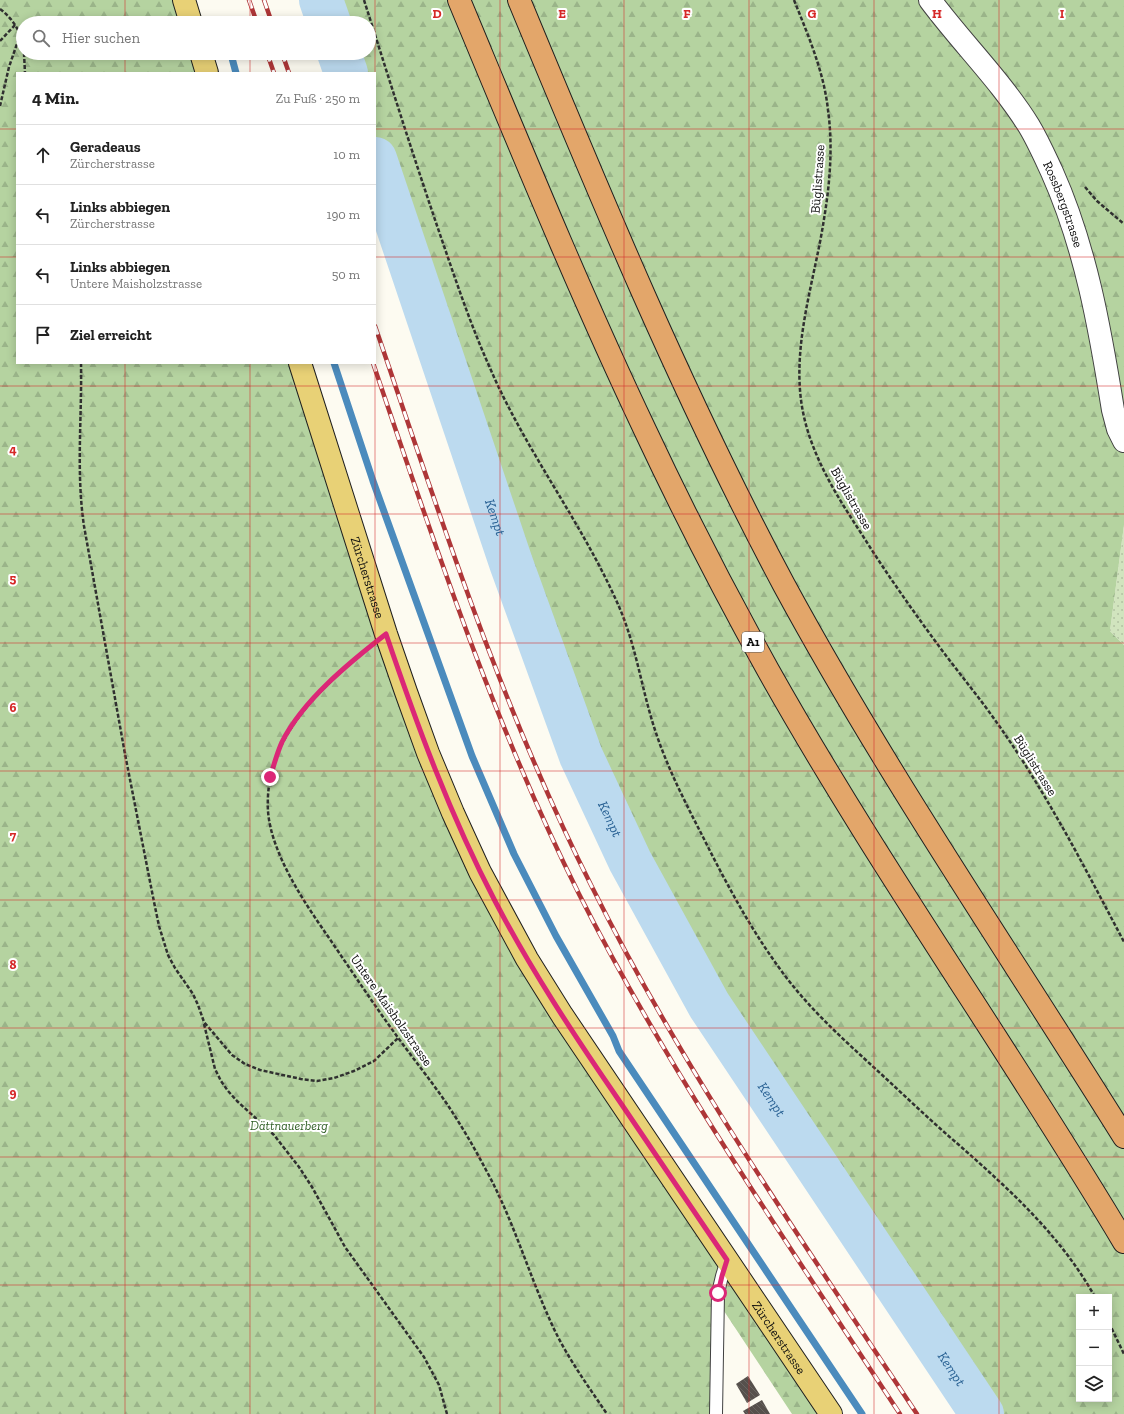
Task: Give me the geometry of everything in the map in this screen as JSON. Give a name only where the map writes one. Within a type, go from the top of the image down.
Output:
[{"type":"highway","name":"A1","points":[[459,0],[566,255],[617,370],[675,492],[737,613],[769,672],[838,788],[1049,1120],[1124,1242]]},
{"type":"highway","points":[[518,0],[667,348],[724,468],[779,574],[821,651],[885,759],[1124,1137]]},
{"type":"main road","points":[[184,0],[189,16]]},
{"type":"main road","points":[[203,60],[207,72]]},
{"type":"main road","name":"Zürcherstrasse","points":[[300,364],[386,634],[406,692],[440,782],[466,843],[495,902],[527,959],[562,1016],[831,1414]]},
{"type":"street","name":"Rossbergstrasse","points":[[930,0],[1022,115],[1039,144],[1056,180],[1072,224],[1090,284],[1113,410],[1118,429],[1124,442]]},
{"type":"lane","points":[[716,1414],[718,1293],[727,1260]]},
{"type":"path","points":[[364,0],[369,16]]},
{"type":"path","name":"Büglistrasse","points":[[794,0],[810,42],[822,81],[828,108],[830,134],[828,191],[824,221],[804,320],[799,376],[801,401],[812,443],[839,497],[871,549],[914,612],[994,719],[1026,767],[1062,826],[1124,942]]},
{"type":"path","points":[[0,9],[15,25],[0,41]]},
{"type":"path","points":[[376,38],[430,207],[487,362],[509,410],[589,548],[620,608],[629,632],[649,711],[665,758],[687,806],[753,930],[782,972],[811,1007],[846,1043],[985,1168],[1032,1213],[1074,1262],[1094,1294]]},
{"type":"path","points":[[0,106],[16,47]]},
{"type":"path","points":[[24,60],[25,72]]},
{"type":"path","points":[[81,364],[79,469],[82,510],[124,746],[159,926],[168,955],[174,968],[193,994],[198,1005],[204,1022],[215,1069],[220,1081],[237,1101],[274,1135],[299,1167],[312,1187],[345,1247],[424,1357],[439,1386],[447,1414]]},
{"type":"path","name":"Untere Maisholzstrasse","points":[[386,634],[334,679],[310,703],[292,724],[282,742],[270,777],[268,795],[268,813],[278,849],[303,899],[398,1038],[446,1102],[474,1148],[509,1218],[560,1342],[607,1414]]},
{"type":"path","points":[[204,1022],[232,1055],[244,1064],[260,1070],[317,1081],[334,1078],[354,1071],[374,1061],[398,1038]]},
{"type":"path","points":[[1112,1329],[1124,1354]]},
{"type":"green space","name":"Dättnauerberg","points":[[0,0],[184,0],[189,16],[16,16],[16,60],[203,60],[207,72],[16,72],[16,364],[300,364],[480,872],[831,1414],[792,1414],[718,1302],[716,1414],[0,1414]]},
{"type":"green space","points":[[302,0],[1124,0],[1124,525],[1110,631],[1124,645],[1124,1414],[993,1414],[741,1034],[621,815],[505,516],[434,394],[376,220],[376,72],[327,72],[322,60],[376,60],[376,16],[308,16]]},
{"type":"green space","points":[[1124,525],[1124,645],[1110,631]]},
{"type":"building","points":[[748,1376],[760,1395],[747,1403],[736,1384]]},
{"type":"building","points":[[762,1400],[770,1414],[745,1414],[743,1411]]},
{"type":"waterway","name":"Kempt","points":[[321,0],[327,16]]},
{"type":"waterway","points":[[233,60],[236,72]]},
{"type":"waterway","name":"Kempt","points":[[341,60],[346,72]]},
{"type":"waterway","name":"Kempt","points":[[376,162],[511,563],[581,756],[630,861],[709,1005],[982,1414]]},
{"type":"waterway","points":[[334,364],[373,481],[472,756],[514,854],[556,936],[613,1036],[619,1051],[862,1414]]},
{"type":"railway","points":[[249,0],[255,16]]},
{"type":"railway","points":[[264,0],[270,16]]},
{"type":"railway","points":[[269,60],[274,72]]},
{"type":"railway","points":[[284,60],[289,72]]},
{"type":"railway","points":[[376,329],[448,540],[500,680],[559,819],[592,887],[628,956],[705,1090],[788,1220],[917,1414]]},
{"type":"railway","points":[[373,364],[467,632],[520,765],[548,830],[579,894],[615,962],[691,1094],[773,1223],[900,1414]]},
{"type":"route","points":[[270,777],[282,742],[292,724],[315,697],[350,664],[386,634],[428,752],[466,843],[495,902],[527,959],[562,1016],[727,1260],[718,1293]]}]
